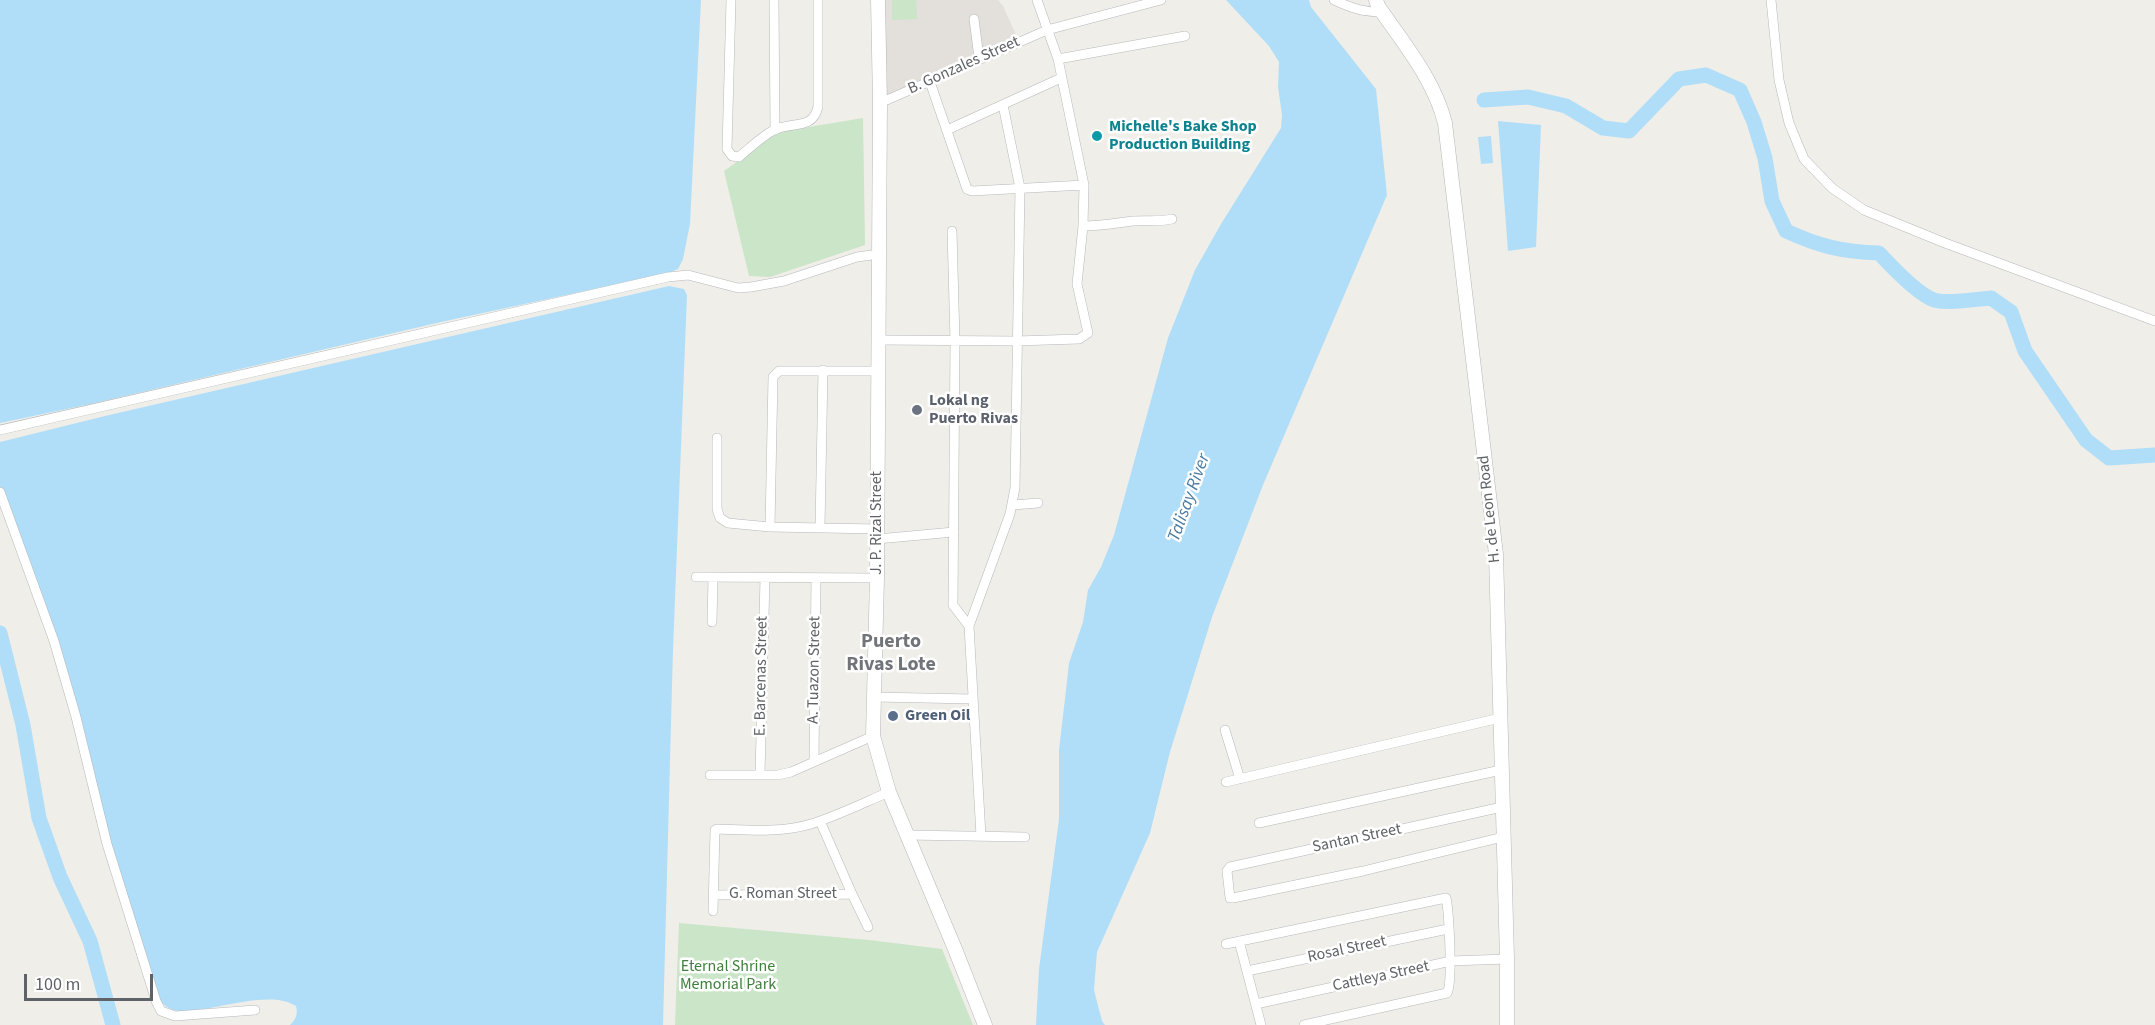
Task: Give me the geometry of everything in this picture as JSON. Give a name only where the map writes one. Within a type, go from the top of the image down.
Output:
[{"type":"street","points":[[731,0],[727,149],[732,156],[739,157],[775,130],[810,122],[816,116],[818,107],[818,0]]},
{"type":"street","points":[[774,0],[775,130]]},
{"type":"street","name":"J. P. Rizal Street","points":[[878,0],[880,103],[878,534],[873,736],[889,792],[985,1025]]},
{"type":"street","points":[[879,340],[1079,339],[1088,333],[1077,284],[1083,226],[1084,184],[1058,59],[1037,0]]},
{"type":"street","name":"B. Gonzales Street","points":[[880,103],[1047,30],[1161,0]]},
{"type":"street","points":[[1334,0],[1353,9],[1379,6]]},
{"type":"street","points":[[1771,0],[1779,80],[1789,123],[1804,159],[1832,188],[1864,210],[1884,219],[2155,321]]},
{"type":"street","name":"H. de Leon Road","points":[[1379,6],[1426,77],[1445,123],[1496,554],[1507,1025]]},
{"type":"street","points":[[974,19],[980,58]]},
{"type":"street","points":[[1058,59],[1185,36]]},
{"type":"street","points":[[947,130],[1061,78]]},
{"type":"street","points":[[930,82],[967,189],[972,191],[1084,184]]},
{"type":"street","points":[[981,836],[969,626],[1013,506],[1016,468],[1016,341],[1020,188],[1003,105]]},
{"type":"street","points":[[1083,226],[1172,219]]},
{"type":"street","points":[[952,231],[955,341],[953,605],[969,626]]},
{"type":"street","points":[[0,430],[668,277],[688,275],[738,288],[751,288],[784,281],[857,257],[879,254]]},
{"type":"street","points":[[820,527],[823,370]]},
{"type":"street","points":[[770,527],[773,377],[779,371],[877,371]]},
{"type":"street","points":[[717,438],[717,509],[720,518],[728,523],[770,527],[820,527],[878,534],[954,532]]},
{"type":"street","points":[[0,492],[54,641],[75,712],[107,844],[156,1001],[161,1011],[175,1016],[255,1010]]},
{"type":"street","points":[[1013,506],[1038,503]]},
{"type":"street","points":[[696,578],[877,578]]},
{"type":"street","points":[[712,578],[712,622]]},
{"type":"street","name":"E. Barcenas Street","points":[[760,774],[765,578]]},
{"type":"street","name":"A. Tuazon Street","points":[[814,761],[816,578]]},
{"type":"street","points":[[875,697],[972,699]]},
{"type":"street","points":[[1226,782],[1500,718]]},
{"type":"street","points":[[1226,730],[1240,779]]},
{"type":"street","points":[[710,775],[778,775],[791,772],[873,736]]},
{"type":"street","points":[[1259,823],[1501,770]]},
{"type":"street","points":[[713,911],[715,830],[771,830],[797,827],[820,821],[889,792]]},
{"type":"street","name":"Santan Street","points":[[1502,807],[1230,867],[1227,871],[1230,897],[1363,871],[1503,837]]},
{"type":"street","points":[[820,821],[868,927]]},
{"type":"street","points":[[906,834],[1025,837]]},
{"type":"street","name":"G. Roman Street","points":[[714,895],[852,894]]},
{"type":"street","points":[[1227,944],[1445,897],[1451,961],[1450,986],[1447,993],[1304,1025]]},
{"type":"street","name":"Rosal Street","points":[[1247,972],[1448,929]]},
{"type":"street","points":[[1239,941],[1261,1025]]},
{"type":"street","name":"Cattleya Street","points":[[1256,1004],[1451,961],[1507,959]]},
{"type":"shaded area","points":[[884,0],[998,0],[1017,37],[885,97]]},
{"type":"green space","points":[[892,0],[916,0],[917,19],[892,20]]},
{"type":"green space","points":[[863,118],[865,245],[770,277],[749,276],[724,171],[779,132]]},
{"type":"green space","name":"Eternal Shrine Memorial Park","points":[[679,923],[942,949],[973,1025],[675,1025]]},
{"type":"water","points":[[0,0],[701,0],[690,224],[683,259],[678,269],[668,273],[441,322],[0,423]]},
{"type":"water","name":"Talisay River","points":[[1226,0],[1309,0],[1311,7],[1376,89],[1387,195],[1263,485],[1212,617],[1170,752],[1150,833],[1097,952],[1094,990],[1105,1025],[1036,1025],[1039,969],[1059,819],[1059,750],[1069,663],[1083,622],[1088,590],[1101,567],[1114,535],[1168,338],[1195,270],[1281,128],[1279,62],[1269,46]]},
{"type":"water","points":[[1498,121],[1541,125],[1536,247],[1508,251]]},
{"type":"water","points":[[1491,136],[1493,163],[1481,164],[1478,137]]},
{"type":"water","points":[[669,286],[684,289],[687,295],[673,649],[663,1025],[290,1025],[296,1016],[296,1006],[284,1001],[255,1000],[192,1011],[173,1010],[163,1004],[159,999],[113,854],[79,723],[0,488],[0,442]]},
{"type":"waterway","points":[[1484,100],[1528,97],[1566,106],[1603,128],[1629,131],[1679,79],[1706,75],[1740,90],[1754,122],[1765,158],[1772,201],[1786,231],[1831,247],[1879,253],[1912,286],[1934,300],[1991,298],[2011,312],[2025,351],[2086,440],[2109,458],[2155,455]]},
{"type":"waterway","points":[[0,633],[23,725],[39,818],[60,877],[90,941],[113,1025]]},
{"type":"place","name":"Michelle's Bake Shop Production Building","points":[[1097,136]]},
{"type":"place","name":"Lokal ng Puerto Rivas","points":[[917,410]]},
{"type":"place","name":"Green Oil","points":[[893,716]]},
{"type":"district","name":"Puerto Rivas Lote","points":[[891,654]]}]
